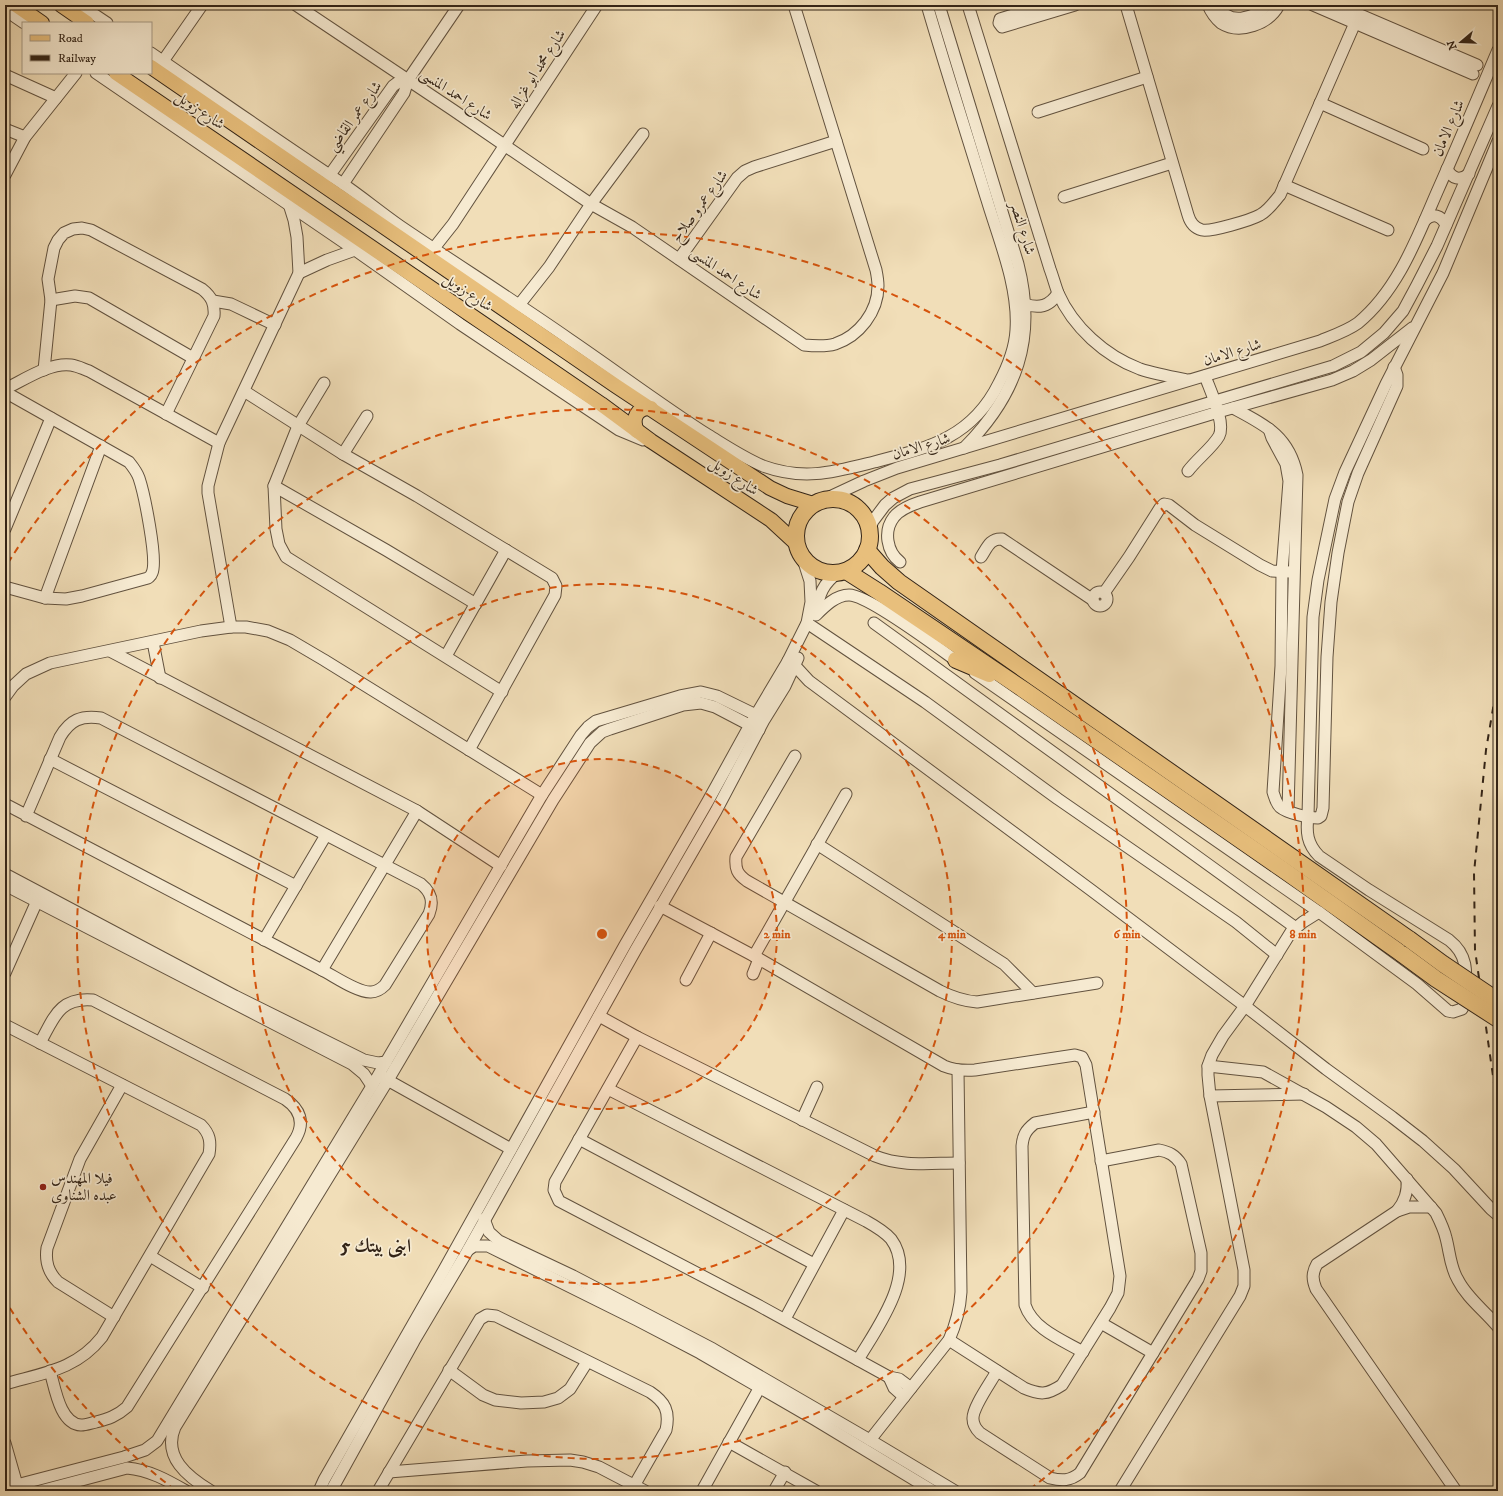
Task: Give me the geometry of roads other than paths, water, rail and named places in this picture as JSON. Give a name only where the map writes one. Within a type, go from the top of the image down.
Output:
[{"type":"highway","points":[[835,499],[851,504],[863,515],[869,530],[869,543],[867,550],[859,563],[842,572],[824,572],[811,567],[799,550],[796,531],[800,519],[808,508],[816,503],[835,499]]},
{"type":"highway","points":[[867,550],[882,567],[899,582],[1443,964],[1498,1001]]},
{"type":"highway","points":[[842,572],[879,592],[1024,690],[1276,864],[1436,979],[1498,1019]]},
{"type":"highway","points":[[956,660],[1024,690]]},
{"type":"main road","points":[[16,5],[41,22]]},
{"type":"main road","points":[[61,5],[86,22]]},
{"type":"main road","name":"شارع زويل","points":[[157,64],[396,229],[616,386],[770,488],[787,496],[816,503]]},
{"type":"main road","name":"شارع زويل","points":[[117,74],[193,132],[464,319],[601,404],[637,431],[771,520],[799,550]]},
{"type":"main road","points":[[601,404],[612,400],[616,394],[616,386]]},
{"type":"main road","points":[[637,431],[634,423],[636,414],[642,409],[651,408]]},
{"type":"street","points":[[80,5],[106,22]]},
{"type":"street","points":[[152,55],[157,64],[202,5]]},
{"type":"street","name":"شارع احمد المنسى","points":[[296,5],[591,204],[632,227],[804,345],[819,346],[834,344],[853,335],[870,316],[876,302],[878,286],[876,270],[794,5]]},
{"type":"street","name":"شارع عمر القاضي","points":[[342,184],[404,93],[408,80],[459,5]]},
{"type":"street","points":[[223,110],[342,184],[396,229],[434,248],[604,362],[678,416],[746,457],[768,467],[814,475],[843,470],[904,454],[945,440],[963,429],[991,398],[1006,369],[1011,355],[1016,332],[1016,310],[1007,266],[956,81],[927,5]]},
{"type":"street","name":"شارع النصر","points":[[940,5],[956,81],[1018,264],[1025,304],[1024,333],[1015,372],[997,409],[982,430],[963,449]]},
{"type":"street","name":"شارع النصر","points":[[968,5],[1058,293],[1071,316],[1085,333],[1102,348],[1120,360],[1140,369],[1166,376],[1190,380]]},
{"type":"street","points":[[1040,9],[1075,5]]},
{"type":"street","points":[[1126,5],[1190,220],[1201,230],[1212,230],[1260,215],[1271,206],[1280,195],[1355,23]]},
{"type":"street","points":[[1208,5],[1215,17],[1222,23],[1242,28],[1262,22],[1270,17],[1279,5]]},
{"type":"street","points":[[1217,5],[1219,9],[1227,15],[1236,18],[1247,18],[1258,14],[1267,5]]},
{"type":"street","points":[[1314,5],[1355,23],[1475,69],[1337,5]]},
{"type":"street","name":"شارع محمد ابو غزاله","points":[[434,248],[453,224],[505,146],[592,7]]},
{"type":"street","points":[[5,10],[23,22]]},
{"type":"street","name":"شارع الامان","points":[[816,503],[880,474],[1320,341],[1357,324],[1390,289],[1425,220],[1498,50]]},
{"type":"street","points":[[5,175],[25,137],[75,74]]},
{"type":"street","points":[[98,74],[193,132],[289,204],[355,250],[464,319],[620,430],[645,441],[651,440]]},
{"type":"street","points":[[5,75],[56,98]]},
{"type":"street","points":[[1038,112],[1147,77]]},
{"type":"street","name":"شارع عمر القاضي","points":[[329,176],[393,86],[397,83],[408,80]]},
{"type":"street","points":[[1320,103],[1423,149]]},
{"type":"street","points":[[900,562],[892,553],[888,541],[888,528],[894,517],[905,508],[1216,407],[1333,366],[1361,352],[1384,334],[1403,311],[1412,295],[1437,246],[1498,106]]},
{"type":"street","points":[[5,129],[25,137]]},
{"type":"street","points":[[519,305],[549,267],[591,204],[643,134]]},
{"type":"street","name":"شارع عمرو صلاح","points":[[679,259],[737,178],[745,171],[836,141]]},
{"type":"street","points":[[319,1491],[624,945],[708,801],[781,683],[810,624],[816,615],[828,604],[844,595],[856,596],[876,606],[956,660],[1319,912],[1417,984],[1448,1011],[1453,1012],[1462,1009],[1464,1005],[1466,967],[1460,950],[1449,940],[1369,890],[1319,856],[1308,840],[1306,829],[1308,816],[1312,635],[1315,598],[1320,572],[1335,499],[1345,472],[1394,367],[1442,273],[1498,141]]},
{"type":"street","points":[[1064,197],[1172,163]]},
{"type":"street","points":[[1447,169],[1454,178],[1459,179],[1469,174]]},
{"type":"street","points":[[1284,185],[1388,230]]},
{"type":"street","points":[[231,627],[208,493],[208,482],[220,443],[299,273],[297,237],[289,204]]},
{"type":"street","points":[[1425,220],[1434,215],[1439,216],[1446,225]]},
{"type":"street","points":[[44,370],[51,300],[48,279],[54,248],[64,233],[73,229],[82,228],[91,230],[202,289],[213,300],[214,316],[166,414]]},
{"type":"street","points":[[299,273],[327,260],[355,250]]},
{"type":"street","points":[[1025,304],[1037,307],[1044,306],[1050,303],[1058,293]]},
{"type":"street","points":[[1412,295],[1427,304]]},
{"type":"street","points":[[51,300],[75,296],[89,298],[193,358]]},
{"type":"street","points":[[213,300],[231,304],[275,324]]},
{"type":"street","points":[[869,530],[873,521],[892,498],[910,489],[1216,407],[1233,408],[1342,376],[1371,360],[1415,326]]},
{"type":"street","points":[[5,389],[56,365],[77,366],[89,371],[220,443]]},
{"type":"street","points":[[1269,428],[1272,438],[1283,457],[1288,470],[1282,572],[1281,666],[1273,787],[1277,803],[1281,808],[1318,818],[1321,816],[1323,808],[1327,657],[1334,574],[1348,502],[1364,456],[1396,390],[1398,381],[1394,367]]},
{"type":"street","points":[[1188,471],[1220,434],[1222,426],[1205,376]]},
{"type":"street","points":[[324,383],[298,426],[274,486],[276,529],[280,544],[286,557],[502,692]]},
{"type":"street","points":[[244,391],[343,454],[417,496],[552,578],[556,586],[555,595],[469,750]]},
{"type":"street","points":[[5,392],[129,462],[138,475],[153,542],[152,573],[148,578],[82,596],[66,598],[45,598],[5,587]]},
{"type":"street","points":[[1233,408],[1269,428],[1281,439],[1290,453],[1297,475],[1288,811]]},
{"type":"street","points":[[343,454],[367,416]]},
{"type":"street","points":[[5,529],[51,418]]},
{"type":"street","points":[[945,440],[951,452]]},
{"type":"street","points":[[45,598],[101,446]]},
{"type":"street","points":[[274,486],[386,550],[476,604]]},
{"type":"street","points":[[1335,499],[1348,502]]},
{"type":"street","points":[[981,557],[992,541],[1002,539],[1093,600],[1096,604],[1103,604],[1106,600],[1104,594],[1164,504],[1169,505],[1195,525],[1260,565],[1272,570],[1294,573]]},
{"type":"street","points":[[446,656],[506,550]]},
{"type":"street","points":[[799,550],[810,581],[812,592],[810,624]]},
{"type":"street","points":[[816,615],[822,589],[831,578],[842,572]]},
{"type":"street","points":[[1320,572],[1334,574]]},
{"type":"street","points":[[874,623],[1296,928]]},
{"type":"street","points":[[810,624],[924,702],[1058,799],[1236,922],[1277,955]]},
{"type":"street","points":[[5,697],[19,680],[42,666],[201,631],[231,627],[257,628],[290,640],[542,795]]},
{"type":"street","points":[[152,642],[160,678]]},
{"type":"street","points":[[110,651],[417,811],[501,866]]},
{"type":"street","points":[[791,663],[809,681],[1423,1141],[1454,1169],[1491,1209],[1498,1214]]},
{"type":"street","points":[[331,1491],[410,1348],[468,1250],[634,951],[716,811],[755,723],[781,683]]},
{"type":"street","points":[[325,1172],[372,1086],[383,1077],[386,1062],[590,743],[602,732],[643,712],[680,696],[701,692],[717,696],[755,723]]},
{"type":"street","points":[[5,1488],[124,1457],[145,1450],[168,1432],[383,1077],[448,967],[501,866],[542,795],[581,735],[596,721],[643,712]]},
{"type":"street","points":[[5,804],[26,816],[363,991],[371,992],[379,990],[385,985],[430,914],[432,900],[426,888],[421,884],[101,718],[81,718],[72,722],[65,729],[50,759],[26,816]]},
{"type":"street","points":[[794,756],[736,857],[735,867],[739,876],[952,997],[964,1001],[977,1002],[1097,983]]},
{"type":"street","points":[[50,759],[296,886]]},
{"type":"street","points":[[753,974],[756,958],[784,902],[846,794]]},
{"type":"street","points":[[322,970],[417,811]]},
{"type":"street","points":[[264,940],[326,835]]},
{"type":"street","points":[[817,844],[1004,964],[1033,993]]},
{"type":"street","points":[[5,874],[89,923],[354,1060],[386,1062]]},
{"type":"street","points":[[5,885],[37,901],[89,923]]},
{"type":"street","points":[[5,973],[8,958],[37,901]]},
{"type":"street","points":[[660,906],[756,958],[944,1066],[958,1070],[974,1070],[1079,1055],[1082,1057],[1086,1065],[1120,1276],[1118,1293],[1062,1385],[1051,1392],[1037,1394],[1024,1388],[949,1340]]},
{"type":"street","points":[[1120,1491],[1240,1296],[1244,1286],[1244,1270],[1210,1096],[1208,1066],[1212,1055],[1223,1036],[1244,1006],[1288,936],[1303,922],[1319,912]]},
{"type":"street","points":[[686,980],[711,933]]},
{"type":"street","points":[[624,945],[634,951]]},
{"type":"street","points":[[40,1043],[58,1010],[66,1004],[74,1001],[84,999],[93,1000],[285,1099],[293,1105],[299,1113],[301,1122],[300,1132],[203,1288],[131,1402],[119,1414],[112,1418],[83,1425],[70,1421],[65,1417],[62,1411],[50,1372]]},
{"type":"street","points":[[599,1016],[637,1037],[885,1160],[907,1164],[959,1163]]},
{"type":"street","points":[[5,1025],[201,1125],[207,1131],[210,1137],[211,1145],[209,1154],[102,1337],[88,1353],[72,1364],[50,1372],[5,1384]]},
{"type":"street","points":[[637,1037],[555,1182],[554,1190],[560,1201],[785,1319],[889,1377],[899,1379],[911,1388]]},
{"type":"street","points":[[354,1060],[372,1086]]},
{"type":"street","points":[[1208,1066],[1263,1072],[1326,1107],[1356,1127],[1376,1144],[1436,1213],[1442,1226],[1452,1267],[1458,1280],[1465,1292],[1498,1327]]},
{"type":"street","points":[[870,1440],[949,1340],[956,1325],[960,1309],[958,1070]]},
{"type":"street","points":[[383,1077],[511,1149]]},
{"type":"street","points":[[114,1316],[58,1282],[51,1275],[47,1267],[46,1258],[47,1248],[80,1159],[122,1084]]},
{"type":"street","points":[[802,1120],[817,1087]]},
{"type":"street","points":[[608,1088],[877,1227],[886,1234],[896,1247],[900,1263],[898,1281],[892,1301],[858,1360]]},
{"type":"street","points":[[1210,1096],[1304,1094]]},
{"type":"street","points":[[1083,1352],[1039,1326],[1028,1314],[1025,1306],[1022,1146],[1025,1133],[1035,1123],[1094,1112]]},
{"type":"street","points":[[579,1139],[814,1264]]},
{"type":"street","points":[[997,1371],[974,1411],[972,1420],[975,1427],[980,1433],[1050,1478],[1062,1481],[1073,1478],[1080,1473],[1198,1279],[1201,1271],[1201,1253],[1181,1164],[1176,1157],[1168,1152],[1159,1150],[1101,1160]]},
{"type":"street","points":[[1397,1211],[1403,1204],[1406,1196],[1406,1179]]},
{"type":"street","points":[[1431,1207],[1409,1207],[1397,1211],[1318,1264],[1312,1276],[1316,1289],[1456,1491]]},
{"type":"street","points":[[785,1319],[844,1210]]},
{"type":"street","points":[[484,1219],[489,1232],[497,1245],[639,1316],[713,1349],[816,1414],[933,1491]]},
{"type":"street","points":[[468,1250],[474,1246],[497,1245]]},
{"type":"street","points":[[150,1256],[203,1288]]},
{"type":"street","points":[[378,1491],[480,1319],[487,1315],[496,1316],[650,1392],[659,1398],[666,1409],[668,1421],[666,1430],[633,1488]]},
{"type":"street","points":[[639,1316],[760,1388],[870,1440],[953,1491]]},
{"type":"street","points":[[1101,1323],[1153,1353]]},
{"type":"street","points":[[449,1370],[484,1395],[495,1400],[521,1403],[544,1402],[558,1398],[570,1389],[587,1362]]},
{"type":"street","points":[[889,1377],[894,1388],[904,1397]]},
{"type":"street","points":[[702,1491],[760,1388]]},
{"type":"street","points":[[168,1432],[176,1459],[193,1486],[211,1491]]},
{"type":"street","points":[[729,1442],[785,1472],[816,1491]]},
{"type":"street","points":[[5,1443],[17,1485]]},
{"type":"street","points":[[124,1457],[127,1468]]},
{"type":"street","points":[[389,1472],[527,1461],[570,1460],[583,1462],[598,1467],[633,1488],[645,1491]]},
{"type":"street","points":[[40,1491],[127,1468],[139,1469],[157,1475],[186,1491]]},
{"type":"street","points":[[774,1491],[785,1472]]},
{"type":"railway","points":[[1498,679],[1486,750],[1474,873],[1475,950],[1498,1111]]},
{"type":"place","name":"فيلا المهندس عبده الشناوى","points":[[43,1187]]},
{"type":"district","name":"ابنى بيتك 5","points":[[376,1245]]}]
